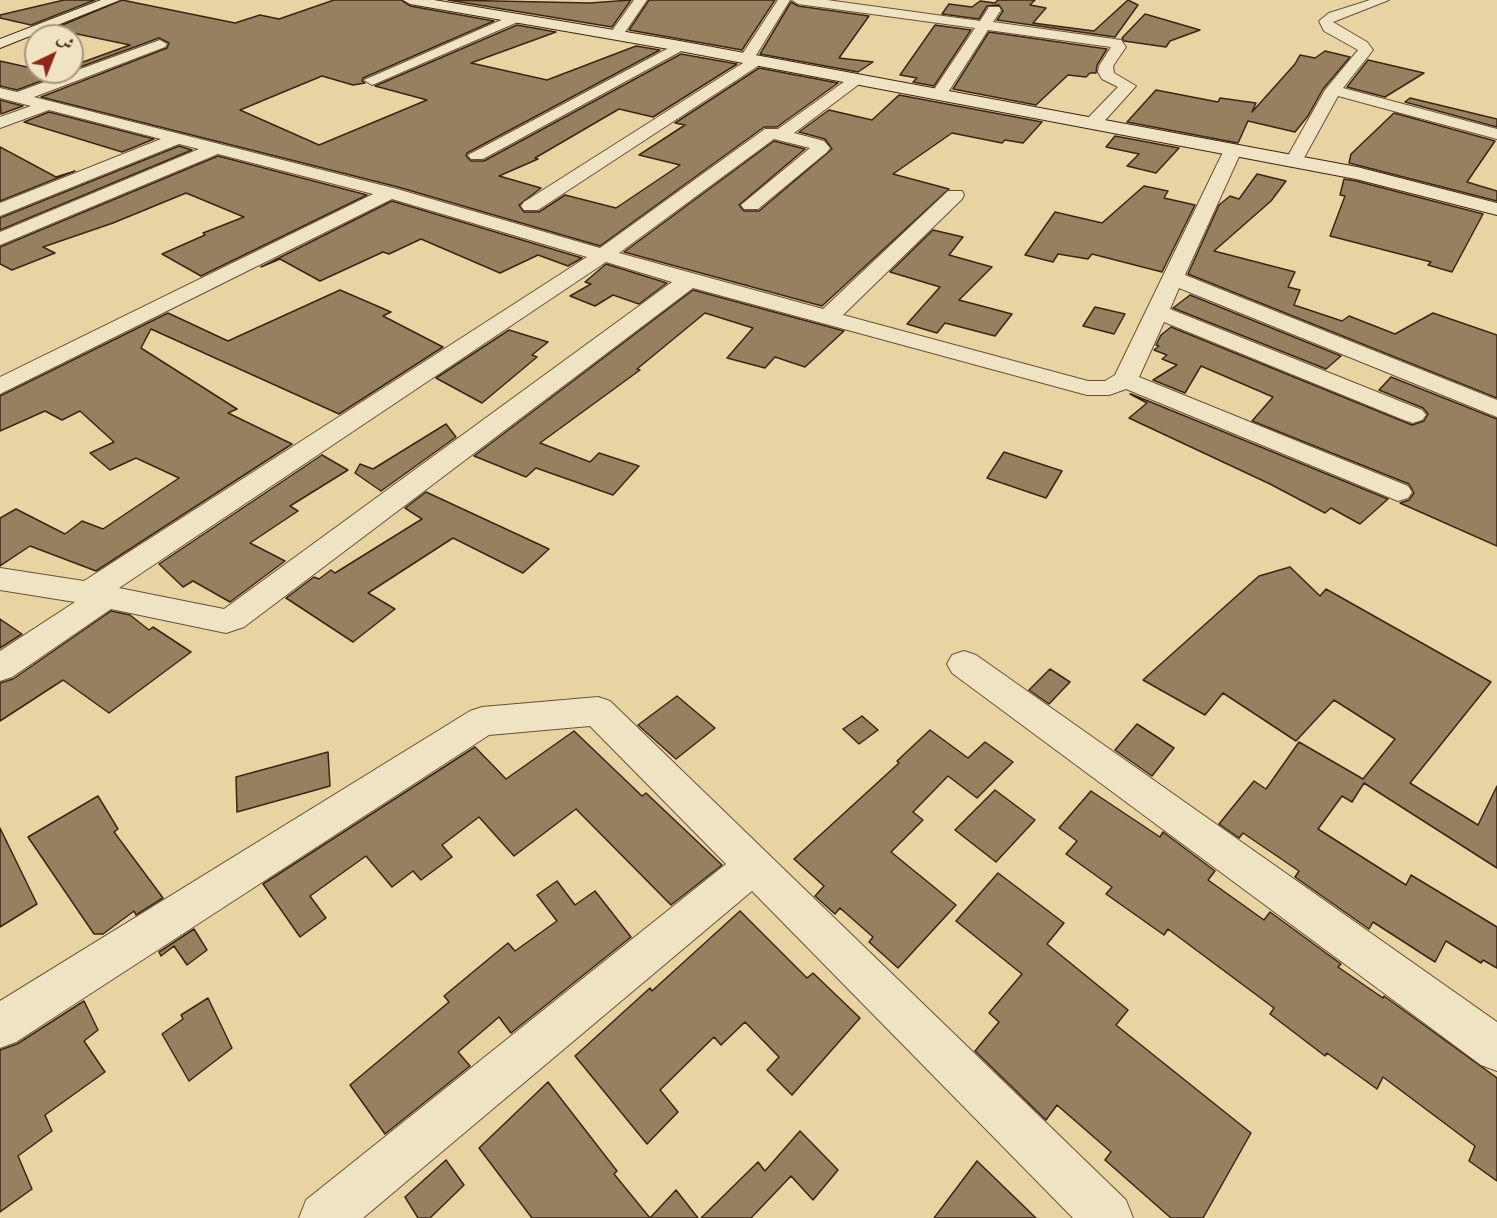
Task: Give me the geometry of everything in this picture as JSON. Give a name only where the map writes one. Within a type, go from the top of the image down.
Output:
[{"type":"street","points":[[1,43],[113,0]]},
{"type":"street","points":[[410,0],[511,13],[616,35],[1294,161],[1428,190],[1497,209]]},
{"type":"street","points":[[616,35],[630,12],[641,0]]},
{"type":"street","points":[[531,206],[751,60],[784,0]]},
{"type":"street","points":[[798,0],[1116,43],[1119,47],[1112,55],[1106,72],[1107,76],[1128,86],[1093,123]]},
{"type":"street","points":[[1294,161],[1333,90],[1365,48],[1329,28],[1326,21],[1334,16],[1383,0]]},
{"type":"street","points":[[939,94],[982,25],[996,7]]},
{"type":"street","points":[[372,80],[511,13]]},
{"type":"street","points":[[10,95],[159,44]]},
{"type":"street","points":[[477,154],[680,46]]},
{"type":"street","points":[[782,135],[857,79]]},
{"type":"street","points":[[1333,90],[1497,134]]},
{"type":"street","points":[[10,95],[390,194],[689,280],[1087,388],[1109,388],[1125,380],[1233,150]]},
{"type":"street","points":[[0,123],[48,105]]},
{"type":"street","points":[[0,668],[98,595],[605,254],[771,133],[818,145],[821,148],[751,205]]},
{"type":"street","points":[[0,210],[177,139]]},
{"type":"street","points":[[0,239],[218,148]]},
{"type":"street","points":[[0,387],[390,194]]},
{"type":"street","points":[[828,318],[955,195]]},
{"type":"street","points":[[1173,278],[1497,409]]},
{"type":"street","points":[[0,579],[98,595],[226,621],[233,619],[689,280]]},
{"type":"street","points":[[1156,311],[1413,415]]},
{"type":"street","points":[[1125,380],[1398,492]]},
{"type":"street","points":[[964,664],[1497,1049]]},
{"type":"street","points":[[0,1026],[482,721],[598,711],[1108,1218]]},
{"type":"street","points":[[324,1218],[753,866]]},
{"type":"building","points":[[64,0],[95,0],[34,24],[0,18],[0,15]]},
{"type":"building","points":[[122,0],[235,23],[260,15],[279,19],[334,0],[401,0],[410,6],[494,21],[363,78],[362,81],[365,83],[353,85],[322,76],[240,110],[319,145],[427,100],[375,86],[517,25],[556,32],[471,63],[547,80],[636,46],[660,50],[467,153],[466,156],[471,161],[484,161],[681,54],[737,64],[653,117],[619,109],[535,158],[538,159],[499,176],[541,188],[519,205],[524,212],[539,212],[565,195],[616,208],[680,165],[639,155],[685,125],[675,123],[759,68],[838,83],[777,127],[764,127],[600,246],[398,187],[41,97],[74,84],[84,84],[84,80],[167,48],[169,43],[159,38],[84,66],[84,62],[130,45],[84,35],[84,24],[65,24]]},
{"type":"building","points":[[448,0],[590,3],[631,0],[612,27]]},
{"type":"building","points":[[649,0],[775,0],[742,50],[629,30]]},
{"type":"building","points":[[998,0],[1035,0],[1030,5],[1046,8],[1033,23],[1094,31],[1128,0],[1138,5],[1115,37],[997,20],[1003,11],[999,5],[987,6],[979,19],[942,14],[949,4],[972,7],[980,1],[995,3]]},
{"type":"building","points":[[791,2],[798,6],[869,16],[839,58],[873,62],[858,72],[760,54]]},
{"type":"building","points":[[1145,14],[1200,30],[1170,41],[1166,47],[1124,41],[1122,38]]},
{"type":"building","points":[[935,25],[971,30],[934,86],[913,82],[917,78],[900,75]]},
{"type":"building","points":[[989,32],[1107,49],[1097,65],[1096,73],[1090,73],[1086,77],[1068,75],[1036,105],[953,89]]},
{"type":"building","points":[[1325,51],[1350,57],[1323,89],[1308,116],[1295,132],[1248,121],[1238,143],[1127,122],[1156,90],[1218,102],[1220,98],[1256,103],[1252,112],[1295,64],[1300,55],[1315,58]]},
{"type":"building","points":[[1368,60],[1424,73],[1385,97],[1347,87]]},
{"type":"building","points":[[0,61],[24,66],[24,84],[33,84],[17,90],[0,86]]},
{"type":"building","points":[[899,95],[1042,122],[1023,143],[1005,140],[1002,143],[952,133],[893,174],[949,189],[822,306],[624,252],[774,141],[805,149],[739,205],[744,211],[759,211],[832,149],[825,139],[799,132],[829,110],[872,120]]},
{"type":"building","points":[[1410,98],[1497,119],[1497,127],[1405,102]]},
{"type":"building","points":[[0,100],[23,106],[1,114]]},
{"type":"building","points":[[49,112],[154,139],[122,152],[24,122]]},
{"type":"building","points":[[1394,113],[1495,141],[1467,182],[1497,191],[1497,201],[1349,163],[1351,154]]},
{"type":"building","points":[[1115,136],[1179,148],[1156,173],[1127,166],[1139,154],[1106,147]]},
{"type":"building","points":[[179,146],[192,150],[0,230],[0,218]]},
{"type":"building","points":[[0,147],[56,177],[75,171],[0,201]]},
{"type":"building","points":[[218,156],[367,195],[201,276],[162,254],[205,235],[203,233],[244,217],[186,193],[113,223],[43,247],[55,253],[12,270],[0,264],[0,247]]},
{"type":"building","points":[[1257,174],[1286,181],[1271,201],[1214,251],[1295,272],[1288,287],[1300,290],[1294,305],[1342,321],[1349,316],[1395,334],[1433,313],[1497,335],[1497,398],[1188,274],[1219,205],[1230,196],[1239,199]]},
{"type":"building","points":[[1344,179],[1483,214],[1452,272],[1428,265],[1431,262],[1330,236],[1345,196],[1340,195]]},
{"type":"building","points":[[1144,186],[1168,191],[1164,198],[1195,205],[1162,272],[1092,254],[1088,259],[1058,254],[1053,262],[1025,255],[1055,212],[1102,223]]},
{"type":"building","points":[[392,201],[582,258],[568,266],[538,255],[500,273],[421,239],[389,254],[383,252],[320,281],[280,259],[261,267]]},
{"type":"building","points":[[933,230],[963,237],[949,255],[992,267],[959,300],[1012,314],[995,336],[945,323],[937,333],[907,324],[940,287],[890,272]]},
{"type":"building","points":[[606,264],[667,283],[639,304],[613,295],[595,306],[570,296],[591,284],[585,282]]},
{"type":"building","points":[[340,290],[391,312],[383,316],[443,347],[339,414],[151,329],[141,348],[237,409],[228,413],[292,444],[96,571],[30,546],[0,566],[0,518],[16,509],[65,534],[82,521],[103,529],[179,478],[136,458],[110,470],[90,453],[114,442],[80,411],[62,420],[45,411],[0,431],[0,396],[168,313],[228,341]]},
{"type":"building","points":[[693,290],[844,331],[805,367],[775,357],[765,368],[727,358],[753,328],[705,313],[637,369],[640,370],[540,443],[590,462],[599,453],[639,466],[613,495],[536,468],[526,477],[474,456]]},
{"type":"building","points":[[1190,295],[1341,356],[1326,369],[1173,308]]},
{"type":"building","points":[[1095,307],[1125,314],[1114,334],[1083,326]]},
{"type":"building","points":[[1171,327],[1412,425],[1424,421],[1428,414],[1423,408],[1379,390],[1391,377],[1497,419],[1497,546],[1400,503],[1409,500],[1414,493],[1409,484],[1252,421],[1273,397],[1201,366],[1185,393],[1153,380],[1177,365],[1162,359],[1167,355],[1154,350],[1159,346],[1156,345],[1161,335]]},
{"type":"building","points":[[509,330],[548,342],[532,355],[537,357],[482,403],[436,378]]},
{"type":"building","points":[[1130,394],[1388,499],[1360,524],[1331,508],[1325,513],[1270,484],[1129,418],[1147,403]]},
{"type":"building","points":[[446,424],[456,437],[381,491],[355,473],[360,464],[373,469]]},
{"type":"building","points":[[1004,452],[1062,471],[1046,498],[987,478]]},
{"type":"building","points":[[322,455],[348,470],[290,506],[298,511],[250,543],[285,561],[230,602],[193,581],[183,587],[159,564]]},
{"type":"building","points":[[426,492],[549,549],[523,573],[453,538],[368,593],[395,609],[353,642],[286,598],[314,577],[319,579],[331,570],[335,573],[422,519],[405,508]]},
{"type":"building","points":[[1290,567],[1320,596],[1326,589],[1491,682],[1410,783],[1478,825],[1497,786],[1497,868],[1364,783],[1352,802],[1342,796],[1318,829],[1406,885],[1411,875],[1497,927],[1497,968],[1483,960],[1481,963],[1446,941],[1435,962],[1373,922],[1369,929],[1295,877],[1299,871],[1243,833],[1239,838],[1219,824],[1254,781],[1266,789],[1299,742],[1363,779],[1395,739],[1334,700],[1296,741],[1223,693],[1205,715],[1143,680],[1259,576]]},
{"type":"building","points":[[111,611],[130,615],[149,630],[153,627],[191,652],[109,713],[63,680],[0,721],[0,683],[13,679]]},
{"type":"building","points":[[0,619],[22,634],[0,648]]},
{"type":"building","points":[[1050,669],[1070,682],[1049,704],[1029,690]]},
{"type":"building","points":[[677,696],[715,728],[676,759],[638,725]]},
{"type":"building","points":[[862,716],[878,730],[859,744],[843,729]]},
{"type":"building","points":[[1137,724],[1174,748],[1152,776],[1115,750]]},
{"type":"building","points":[[930,730],[968,758],[985,742],[1013,762],[977,798],[948,776],[913,812],[923,820],[891,852],[956,905],[898,968],[869,942],[873,937],[840,908],[835,914],[815,896],[824,886],[794,859],[899,763],[897,761]]},
{"type":"building","points":[[574,731],[642,796],[646,793],[722,865],[671,905],[576,809],[514,856],[479,817],[442,845],[452,857],[421,880],[413,871],[392,887],[366,856],[310,896],[326,918],[300,937],[263,884],[475,747],[506,779]]},
{"type":"building","points":[[328,752],[330,786],[237,812],[236,777]]},
{"type":"building","points":[[995,790],[1035,820],[996,862],[955,830]]},
{"type":"building","points":[[1091,791],[1160,837],[1163,832],[1215,871],[1208,880],[1264,920],[1270,912],[1341,964],[1338,967],[1383,998],[1384,996],[1497,1078],[1497,1181],[1469,1161],[1475,1146],[1383,1077],[1377,1089],[1327,1053],[1325,1056],[1270,1014],[1274,1008],[1168,929],[1164,935],[1106,894],[1112,887],[1066,854],[1077,841],[1059,828]]},
{"type":"building","points":[[98,796],[118,829],[114,832],[163,898],[136,915],[134,911],[103,934],[94,934],[28,837]]},
{"type":"building","points":[[0,828],[37,904],[0,927]]},
{"type":"building","points":[[998,873],[1064,923],[1047,944],[1128,1010],[1116,1025],[1251,1133],[1203,1218],[1171,1218],[1105,1160],[1111,1152],[1057,1105],[1046,1120],[975,1051],[999,1022],[989,1013],[1022,974],[956,921]]},
{"type":"building","points":[[557,881],[575,905],[595,891],[631,937],[511,1033],[499,1017],[458,1052],[470,1066],[385,1134],[350,1085],[449,1002],[444,996],[508,943],[515,951],[557,921],[537,895]]},
{"type":"building","points":[[740,911],[807,978],[813,973],[860,1018],[792,1095],[767,1070],[779,1057],[745,1022],[721,1045],[714,1037],[660,1090],[678,1112],[647,1144],[575,1056],[650,988],[652,991]]},
{"type":"building","points":[[194,929],[207,950],[187,965],[174,946],[161,956],[159,952]]},
{"type":"building","points":[[208,998],[232,1048],[189,1081],[162,1034],[183,1019],[181,1015]]},
{"type":"building","points":[[84,1001],[98,1030],[84,1041],[105,1072],[45,1115],[52,1131],[18,1156],[32,1189],[0,1212],[0,1050],[17,1044]]},
{"type":"building","points":[[548,1082],[617,1171],[614,1174],[650,1218],[532,1218],[479,1148]]},
{"type":"building","points":[[800,1131],[838,1170],[813,1200],[791,1176],[751,1218],[701,1218],[758,1162],[765,1171]]},
{"type":"building","points":[[446,1160],[464,1185],[430,1218],[418,1218],[405,1197]]},
{"type":"building","points":[[977,1161],[1036,1218],[934,1218]]},
{"type":"building","points":[[676,1190],[698,1218],[650,1218]]}]
